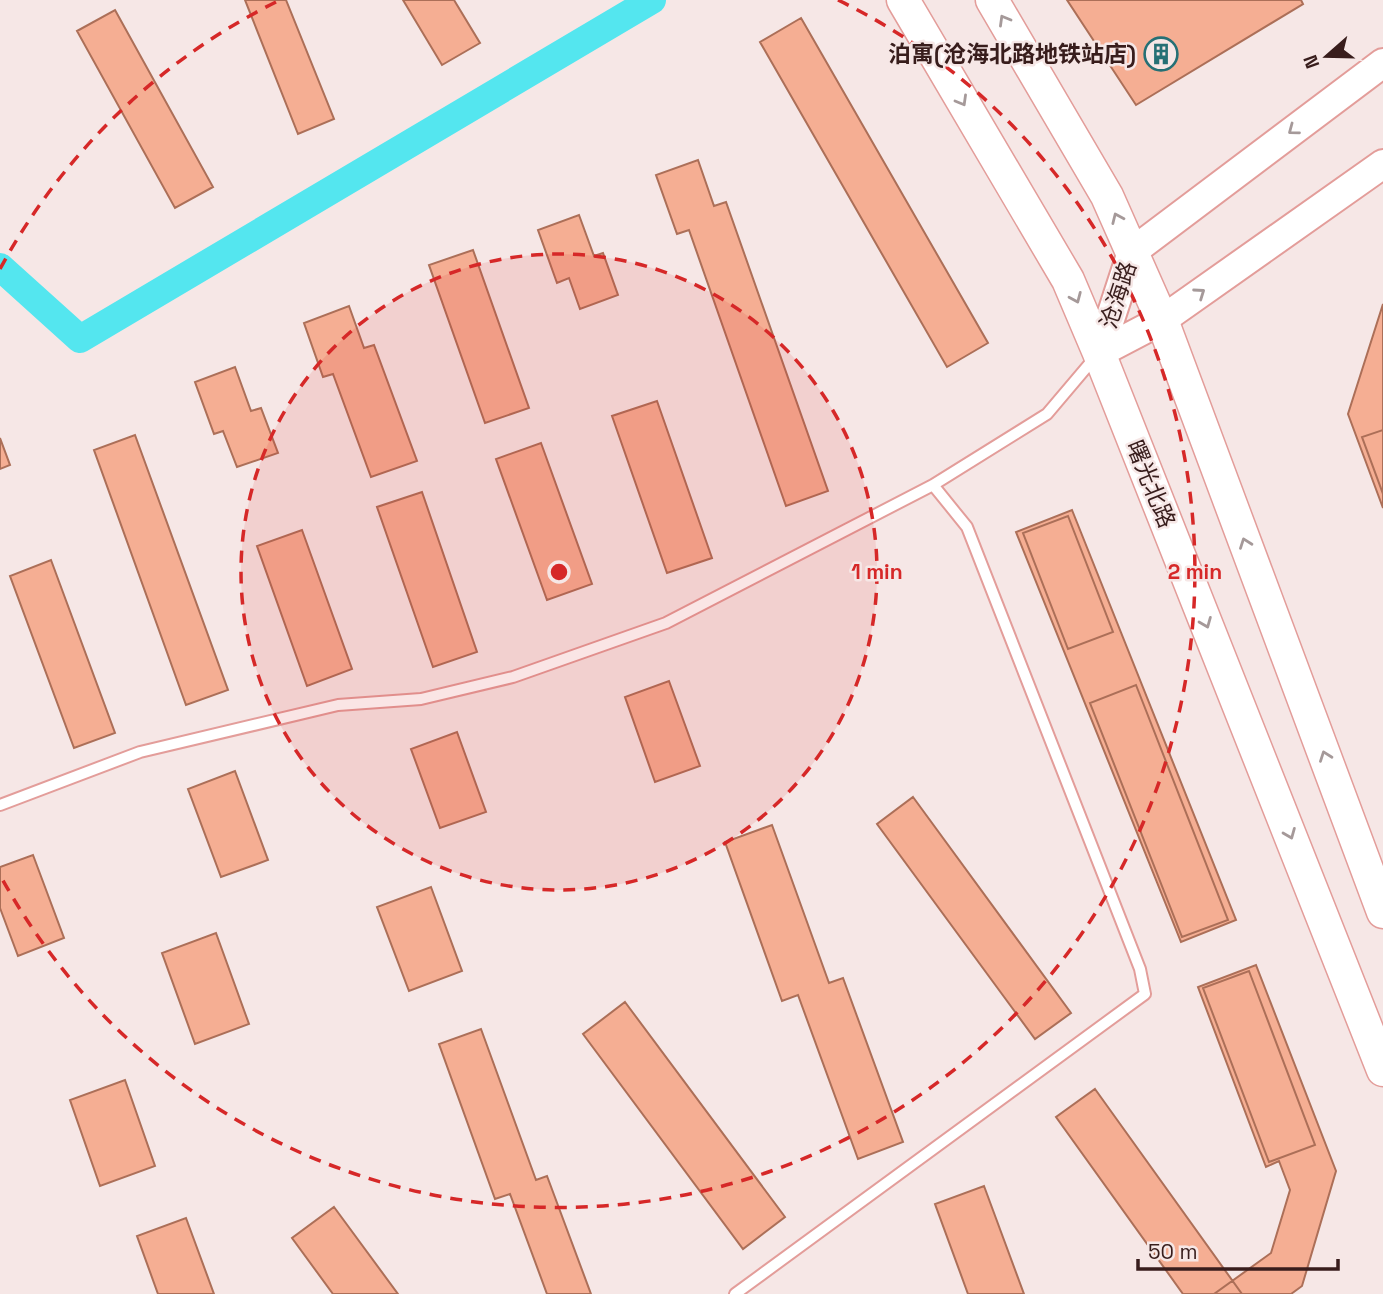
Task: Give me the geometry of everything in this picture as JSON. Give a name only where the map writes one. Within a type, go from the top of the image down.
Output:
[{"type":"main road","name":"曙光北路","points":[[903,0],[1068,280],[1383,1069]]},
{"type":"main road","points":[[992,0],[1107,196],[1162,320],[1383,912]]},
{"type":"street","name":"沧海路","points":[[1099,353],[1132,252],[1383,63]]},
{"type":"street","name":"沧海路","points":[[1099,353],[1162,320],[1383,164]]},
{"type":"lane","points":[[0,805],[141,752],[338,705],[421,699],[513,677],[666,622],[933,485],[1046,414],[1099,353]]},
{"type":"lane","points":[[735,1294],[1145,994],[1140,969],[967,527],[933,485]]},
{"type":"building","points":[[245,0],[286,0],[334,119],[298,134]]},
{"type":"building","points":[[403,0],[454,0],[480,43],[442,65]]},
{"type":"building","name":"泊寓(沧海北路地铁站店)","points":[[1067,0],[1301,0],[1303,4],[1136,105]]},
{"type":"building","points":[[115,10],[213,187],[175,208],[77,31]]},
{"type":"building","points":[[801,18],[988,343],[947,367],[760,42]]},
{"type":"building","points":[[698,160],[714,206],[726,202],[828,491],[786,506],[689,230],[677,234],[656,175]]},
{"type":"building","points":[[579,215],[594,256],[603,253],[618,295],[580,309],[569,278],[557,283],[538,230]]},
{"type":"building","points":[[473,250],[529,408],[485,423],[429,265]]},
{"type":"building","points":[[1383,304],[1383,508],[1348,414]]},
{"type":"building","points":[[349,306],[364,348],[374,345],[417,461],[371,477],[333,374],[323,377],[304,323]]},
{"type":"building","points":[[235,367],[251,411],[261,408],[278,453],[237,467],[223,431],[214,434],[195,382]]},
{"type":"building","points":[[657,401],[712,558],[667,573],[612,416]]},
{"type":"building","points":[[1383,430],[1383,494],[1362,437]]},
{"type":"building","points":[[135,435],[228,690],[186,705],[94,450]]},
{"type":"building","points":[[0,438],[10,465],[0,469]]},
{"type":"building","points":[[541,443],[592,584],[547,600],[496,459]]},
{"type":"building","points":[[422,492],[477,652],[433,667],[377,507]]},
{"type":"building","points":[[1072,510],[1236,920],[1181,942],[1016,532]]},
{"type":"building","points":[[1068,516],[1113,632],[1068,649],[1023,533]]},
{"type":"building","points":[[302,530],[352,669],[307,686],[257,546]]},
{"type":"building","points":[[51,560],[115,733],[74,748],[10,576]]},
{"type":"building","points":[[669,681],[700,766],[655,782],[625,697]]},
{"type":"building","points":[[1136,685],[1228,920],[1182,937],[1090,703]]},
{"type":"building","points":[[457,732],[486,812],[440,828],[411,749]]},
{"type":"building","points":[[235,771],[268,860],[221,877],[188,789]]},
{"type":"building","points":[[913,797],[1071,1013],[1035,1039],[877,824]]},
{"type":"building","points":[[772,825],[829,983],[843,978],[903,1142],[858,1159],[798,995],[782,1001],[725,842]]},
{"type":"building","points":[[33,855],[64,938],[18,956],[0,908],[0,867]]},
{"type":"building","points":[[431,887],[462,971],[409,991],[377,907]]},
{"type":"building","points":[[216,933],[249,1024],[195,1044],[162,953]]},
{"type":"building","points":[[1256,965],[1336,1171],[1302,1286],[1291,1294],[1214,1294],[1271,1253],[1290,1190],[1279,1161],[1266,1167],[1198,987]]},
{"type":"building","points":[[1249,971],[1315,1145],[1269,1162],[1203,988]]},
{"type":"building","points":[[625,1002],[785,1217],[743,1249],[583,1034]]},
{"type":"building","points":[[481,1029],[536,1180],[547,1176],[591,1294],[547,1294],[510,1194],[495,1199],[439,1044]]},
{"type":"building","points":[[125,1080],[155,1166],[100,1186],[70,1100]]},
{"type":"building","points":[[1095,1089],[1242,1294],[1183,1294],[1056,1117]]},
{"type":"building","points":[[984,1186],[1024,1294],[968,1294],[935,1204]]},
{"type":"building","points":[[334,1207],[398,1294],[333,1294],[292,1238]]},
{"type":"building","points":[[186,1218],[214,1294],[158,1294],[137,1236]]},
{"type":"waterway","points":[[0,267],[80,339],[652,0]]},
{"type":"place","name":"泊寓(沧海北路地铁站店)","points":[[1161,54]]}]
